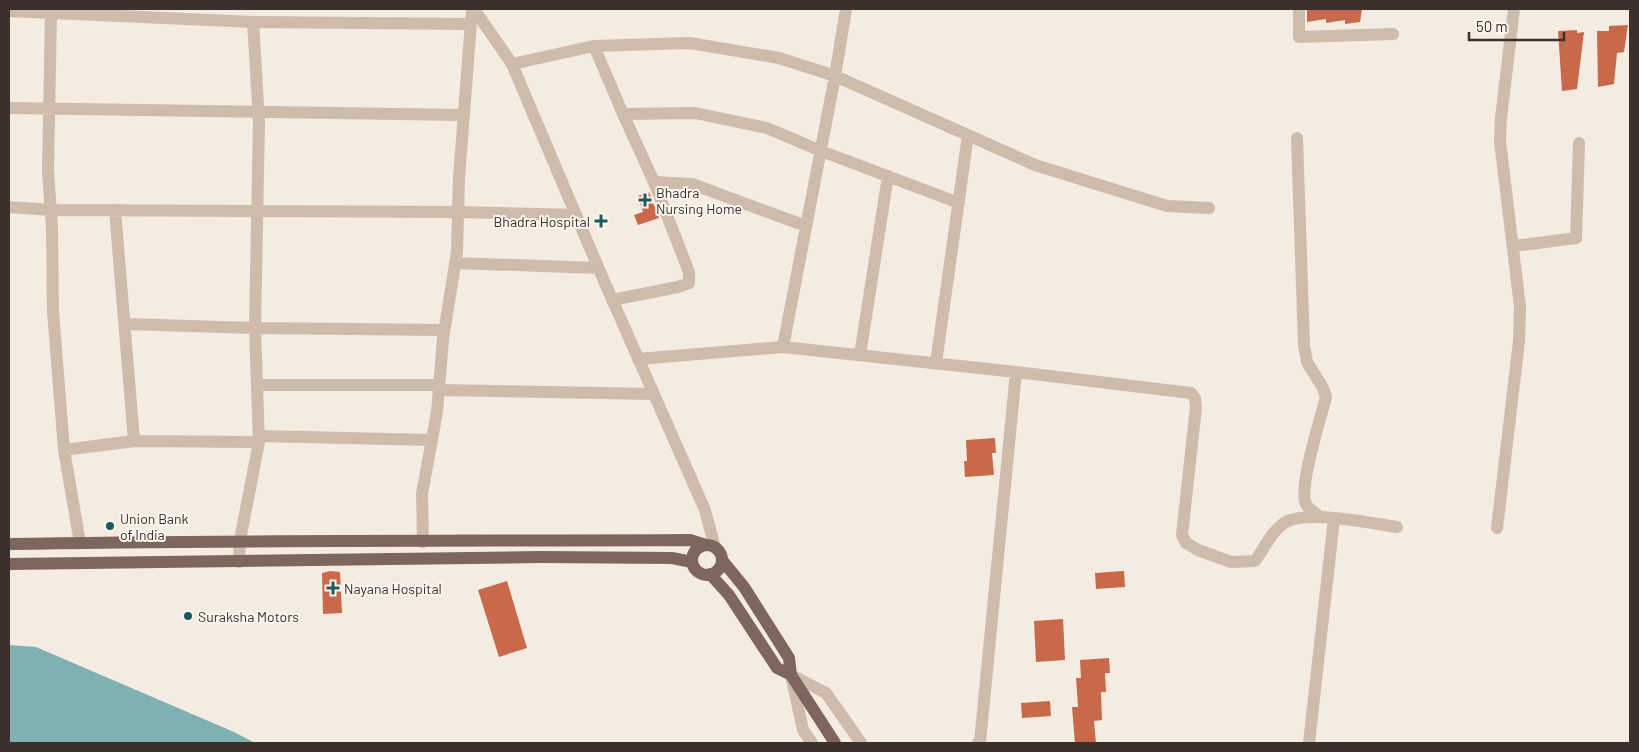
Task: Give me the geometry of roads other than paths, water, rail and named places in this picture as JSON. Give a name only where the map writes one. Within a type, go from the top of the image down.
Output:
[{"type":"main road","points":[[9,544],[240,540],[423,542],[690,540],[711,547],[719,552],[722,560],[744,587],[789,658],[790,675]]},
{"type":"main road","points":[[711,547],[697,549],[694,553],[692,562],[697,571],[701,574],[710,574],[718,569],[722,560]]},
{"type":"main road","points":[[9,564],[550,557],[672,558],[692,562]]},
{"type":"main road","points":[[710,574],[729,595],[777,668],[790,675],[836,743]]},
{"type":"street","points":[[423,542],[422,494],[437,412],[444,330],[455,263],[463,115],[470,24],[473,9]]},
{"type":"street","points":[[473,9],[512,64],[598,268],[705,510],[711,547]]},
{"type":"street","points":[[783,347],[846,9]]},
{"type":"street","points":[[1299,9],[1299,37],[1393,34]]},
{"type":"street","points":[[1497,528],[1519,342],[1520,307],[1500,141],[1514,9]]},
{"type":"street","points":[[9,11],[253,22],[470,24]]},
{"type":"street","points":[[50,13],[48,170],[51,210],[53,311],[64,450],[80,542]]},
{"type":"street","points":[[239,562],[240,540],[259,439],[255,328],[258,112],[253,22]]},
{"type":"street","points":[[512,64],[594,46],[689,43],[779,58],[835,76],[1035,165],[1166,206],[1209,208]]},
{"type":"street","points":[[594,46],[622,114],[654,182],[689,272],[689,283],[678,287],[612,300]]},
{"type":"street","points":[[9,108],[463,115]]},
{"type":"street","points":[[622,114],[695,113],[767,128],[821,151],[959,203]]},
{"type":"street","points":[[936,363],[968,135]]},
{"type":"street","points":[[1297,138],[1304,345],[1307,362],[1323,388],[1326,397],[1306,475],[1304,495],[1306,505],[1320,517]]},
{"type":"street","points":[[1514,246],[1576,238],[1579,143]]},
{"type":"street","points":[[860,355],[888,176]]},
{"type":"street","points":[[654,182],[692,184],[806,226]]},
{"type":"street","points":[[9,207],[51,210],[257,210],[576,215]]},
{"type":"street","points":[[115,210],[134,441]]},
{"type":"street","points":[[455,263],[598,268]]},
{"type":"street","points":[[125,324],[255,328],[444,330]]},
{"type":"street","points":[[638,359],[783,347],[1191,393],[1195,398],[1196,407],[1182,534],[1186,542],[1198,550],[1231,562],[1255,561],[1277,529],[1286,522],[1299,518],[1320,517],[1397,526]]},
{"type":"street","points":[[978,743],[980,742],[981,733],[1016,372]]},
{"type":"street","points":[[257,385],[654,394]]},
{"type":"street","points":[[64,450],[134,441],[259,439],[432,440]]},
{"type":"street","points":[[1309,743],[1334,519]]},
{"type":"street","points":[[790,675],[803,730],[812,743]]},
{"type":"street","points":[[790,675],[826,693],[861,743]]},
{"type":"water","points":[[9,645],[36,647],[234,732],[255,743],[9,743]]},
{"type":"place","name":"Bhadra Nursing Home","points":[[645,200]]},
{"type":"place","name":"Bhadra Hospital","points":[[601,221]]},
{"type":"place","name":"Union Bank of India","points":[[110,526]]},
{"type":"place","name":"Nayana Hospital","points":[[333,588]]},
{"type":"place","name":"Suraksha Motors","points":[[188,616]]}]
